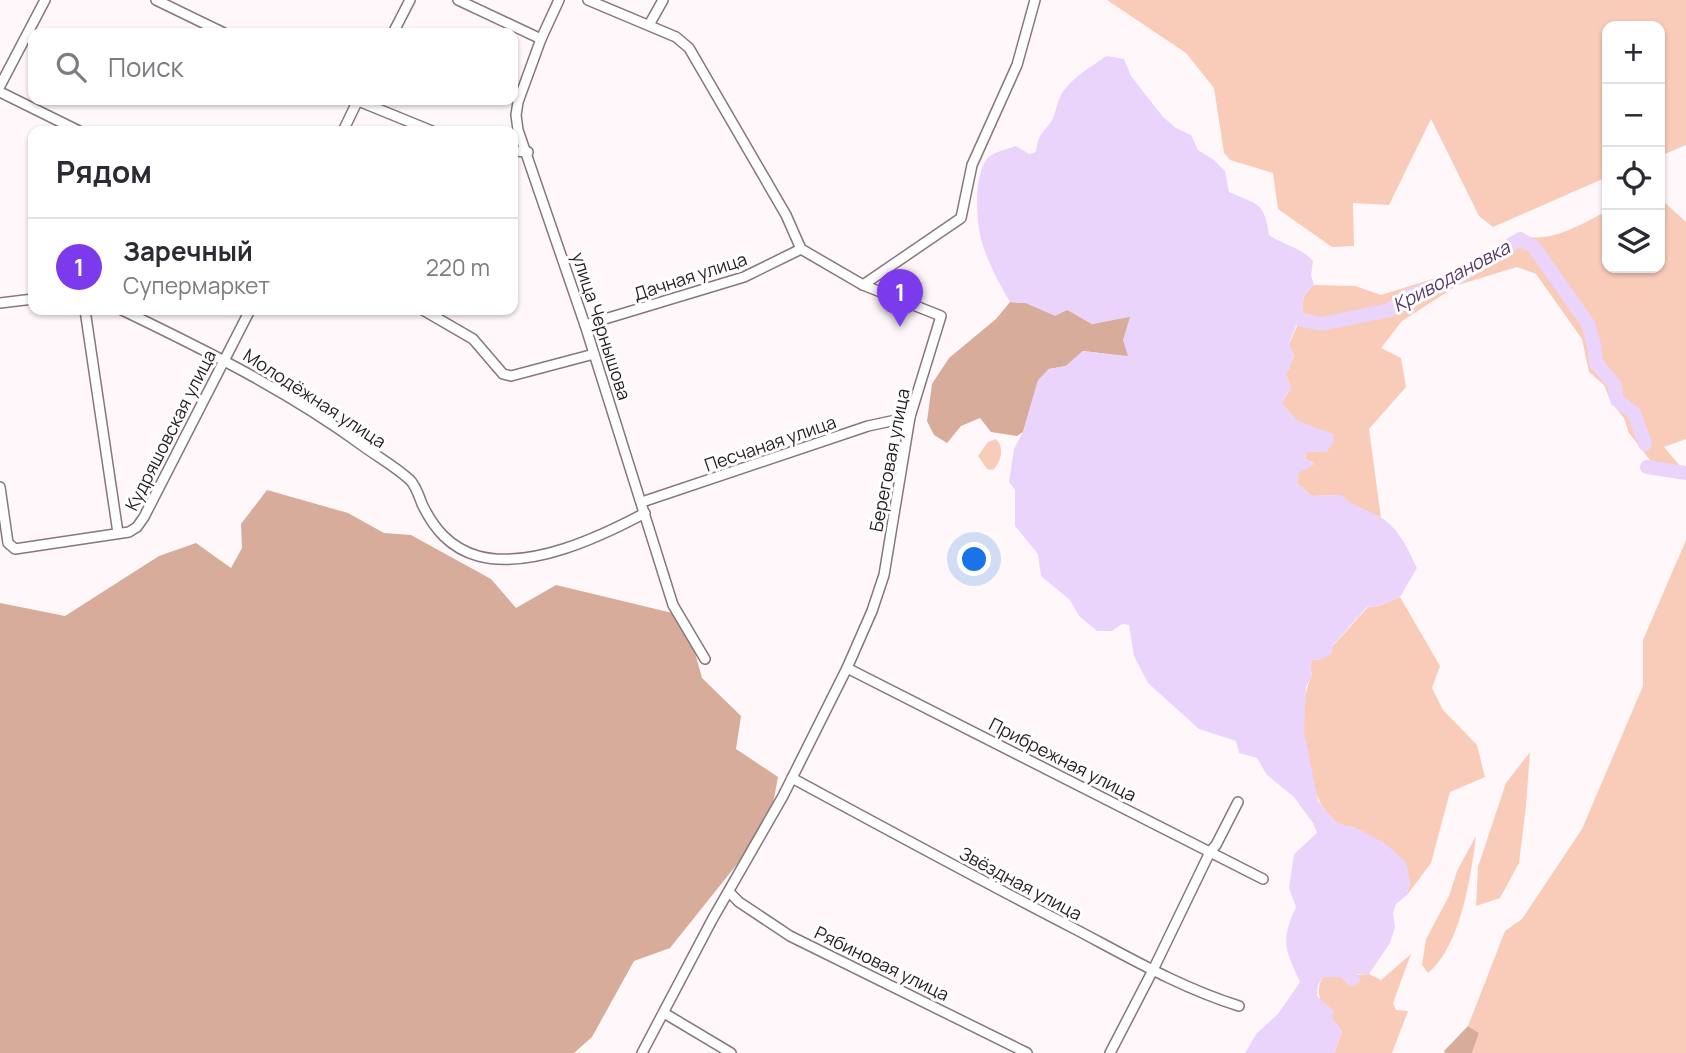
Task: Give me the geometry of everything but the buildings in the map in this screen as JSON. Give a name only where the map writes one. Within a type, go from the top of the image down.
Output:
[{"type":"street","points":[[30,28],[45,0]]},
{"type":"street","points":[[156,0],[215,28]]},
{"type":"street","points":[[396,28],[410,0]]},
{"type":"street","points":[[458,0],[541,38]]},
{"type":"street","name":"улица Чернышова","points":[[518,102],[541,38],[559,0]]},
{"type":"street","points":[[588,0],[676,37],[689,48],[786,215],[801,249]]},
{"type":"street","points":[[649,25],[663,0]]},
{"type":"street","points":[[863,285],[961,218],[972,165],[1017,65],[1035,0]]},
{"type":"street","points":[[0,86],[28,32]]},
{"type":"street","points":[[0,92],[69,126]]},
{"type":"street","points":[[345,126],[356,105]]},
{"type":"street","points":[[370,105],[420,126]]},
{"type":"street","name":"улица Чернышова","points":[[518,105],[516,115],[519,130],[585,325],[673,605],[705,659]]},
{"type":"street","points":[[518,151],[528,152]]},
{"type":"street","name":"Береговая улица","points":[[642,1053],[792,779],[872,611],[884,575],[910,417],[941,316],[863,285],[801,249]]},
{"type":"street","name":"Дачная улица","points":[[585,325],[744,277],[801,249]]},
{"type":"street","points":[[0,303],[28,300]]},
{"type":"street","points":[[86,315],[118,533]]},
{"type":"street","name":"Молодёжная улица","points":[[132,315],[224,359],[334,425],[413,482],[436,530],[452,544],[478,556],[524,557],[549,552],[604,535],[645,513]]},
{"type":"street","name":"Кудряшовская улица","points":[[0,487],[8,543],[15,550],[129,532],[137,527],[145,517],[247,315]]},
{"type":"street","points":[[432,315],[473,339],[503,374],[511,376],[594,354]]},
{"type":"street","name":"Песчаная улица","points":[[642,502],[868,426],[910,417]]},
{"type":"street","name":"Прибрежная улица","points":[[847,668],[1263,879]]},
{"type":"street","name":"Звёздная улица","points":[[792,779],[1153,970],[1196,991],[1239,1006]]},
{"type":"street","points":[[1110,1053],[1210,852],[1238,802]]},
{"type":"street","name":"Рябиновая улица","points":[[729,892],[746,907],[790,936],[1027,1053]]},
{"type":"street","points":[[664,1013],[731,1053]]},
{"type":"shaded area","points":[[1107,0],[1686,0],[1686,145],[1665,154],[1665,21],[1602,21],[1602,179],[1493,227],[1479,216],[1431,119],[1389,205],[1353,203],[1354,246],[1332,247],[1278,209],[1273,173],[1230,160],[1224,153],[1214,88],[1186,53]]},
{"type":"shaded area","points":[[1106,56],[1124,59],[1131,76],[1163,117],[1176,128],[1191,135],[1198,150],[1225,171],[1229,192],[1253,202],[1262,210],[1269,235],[1303,252],[1313,261],[1311,275],[1314,285],[1303,299],[1302,320],[1296,326],[1289,343],[1294,356],[1286,375],[1291,389],[1283,400],[1283,405],[1298,421],[1333,434],[1334,441],[1327,452],[1306,452],[1305,459],[1315,464],[1298,473],[1297,483],[1312,496],[1340,495],[1385,520],[1402,539],[1417,568],[1400,597],[1382,605],[1367,607],[1333,645],[1332,654],[1313,660],[1310,664],[1312,676],[1306,687],[1304,732],[1318,801],[1337,823],[1358,829],[1384,843],[1406,862],[1410,882],[1407,895],[1396,904],[1393,913],[1395,927],[1390,943],[1369,974],[1357,974],[1361,981],[1351,987],[1340,977],[1323,977],[1318,985],[1317,996],[1334,1011],[1332,1018],[1342,1032],[1334,1053],[1245,1053],[1257,1033],[1278,1014],[1300,982],[1286,945],[1288,929],[1296,907],[1289,888],[1294,854],[1317,833],[1313,823],[1294,797],[1267,775],[1257,758],[1239,753],[1236,741],[1199,729],[1148,683],[1134,656],[1129,625],[1122,624],[1112,631],[1097,631],[1079,616],[1070,600],[1041,576],[1038,554],[1015,526],[1015,490],[1009,482],[1014,449],[1023,432],[1038,380],[1049,369],[1066,366],[1083,351],[1128,356],[1123,340],[1130,317],[1092,324],[1067,310],[1055,316],[1026,303],[1010,302],[993,271],[981,239],[977,207],[978,183],[985,162],[993,154],[1016,146],[1029,154],[1036,152],[1039,139],[1053,118],[1064,91],[1080,74]]},
{"type":"shaded area","points":[[1665,203],[1686,222],[1686,439],[1664,447],[1686,473],[1660,473],[1629,433],[1624,418],[1611,402],[1604,385],[1589,372],[1582,339],[1536,274],[1517,267],[1458,285],[1402,321],[1381,348],[1401,358],[1406,387],[1369,429],[1381,518],[1351,504],[1340,495],[1312,496],[1297,483],[1298,473],[1314,463],[1305,459],[1306,452],[1332,434],[1298,422],[1283,405],[1283,400],[1291,389],[1286,375],[1294,356],[1289,344],[1303,313],[1304,297],[1314,285],[1355,286],[1381,295],[1442,276],[1478,261],[1518,234],[1541,237],[1576,227],[1602,214],[1602,273],[1665,273]]},
{"type":"shaded area","points":[[1010,302],[1026,303],[1055,315],[1067,309],[1092,324],[1130,316],[1129,357],[1083,351],[1066,366],[1049,369],[1038,381],[1023,432],[1017,436],[991,432],[980,418],[961,426],[947,443],[934,435],[927,421],[932,384],[949,358],[996,319]]},
{"type":"shaded area","points":[[996,439],[1001,451],[1000,459],[993,470],[987,469],[978,456],[988,442]]},
{"type":"shaded area","points":[[267,490],[348,513],[384,533],[411,535],[491,579],[516,608],[556,585],[685,616],[702,678],[741,716],[736,749],[778,777],[772,809],[738,863],[670,948],[634,961],[592,1037],[574,1053],[0,1053],[0,603],[65,616],[159,556],[196,543],[231,568],[242,548],[241,524]]},
{"type":"shaded area","points":[[1686,540],[1686,1053],[1472,1053],[1479,1033],[1468,1026],[1505,931],[1522,919],[1582,829],[1643,686],[1643,640]]},
{"type":"shaded area","points":[[1400,597],[1440,666],[1432,688],[1443,710],[1477,745],[1485,777],[1450,792],[1431,863],[1407,895],[1410,882],[1376,845],[1357,829],[1336,823],[1325,811],[1310,775],[1304,730],[1304,709],[1312,676],[1310,664],[1313,660],[1321,659],[1368,607],[1382,605]]},
{"type":"shaded area","points":[[1530,752],[1519,863],[1500,898],[1476,906],[1478,867],[1506,783]]},
{"type":"shaded area","points":[[1476,836],[1467,890],[1456,928],[1449,946],[1428,973],[1422,965],[1426,939]]},
{"type":"shaded area","points":[[1411,954],[1393,1003],[1396,1010],[1408,1011],[1392,1053],[1334,1053],[1342,1032],[1320,999],[1323,977],[1369,974],[1381,980]]},
{"type":"shaded area","points":[[1468,1026],[1479,1033],[1472,1053],[1445,1053],[1444,1051]]},
{"type":"waterway","name":"Криводановка","points":[[1302,320],[1322,324],[1390,310],[1407,296],[1455,279],[1520,239],[1534,247],[1588,324],[1596,363],[1614,384],[1617,400],[1634,413],[1645,444]]},
{"type":"waterway","name":"Криводановка","points":[[1647,467],[1686,473]]},
{"type":"place","name":"Заречный","points":[[900,327]]}]
